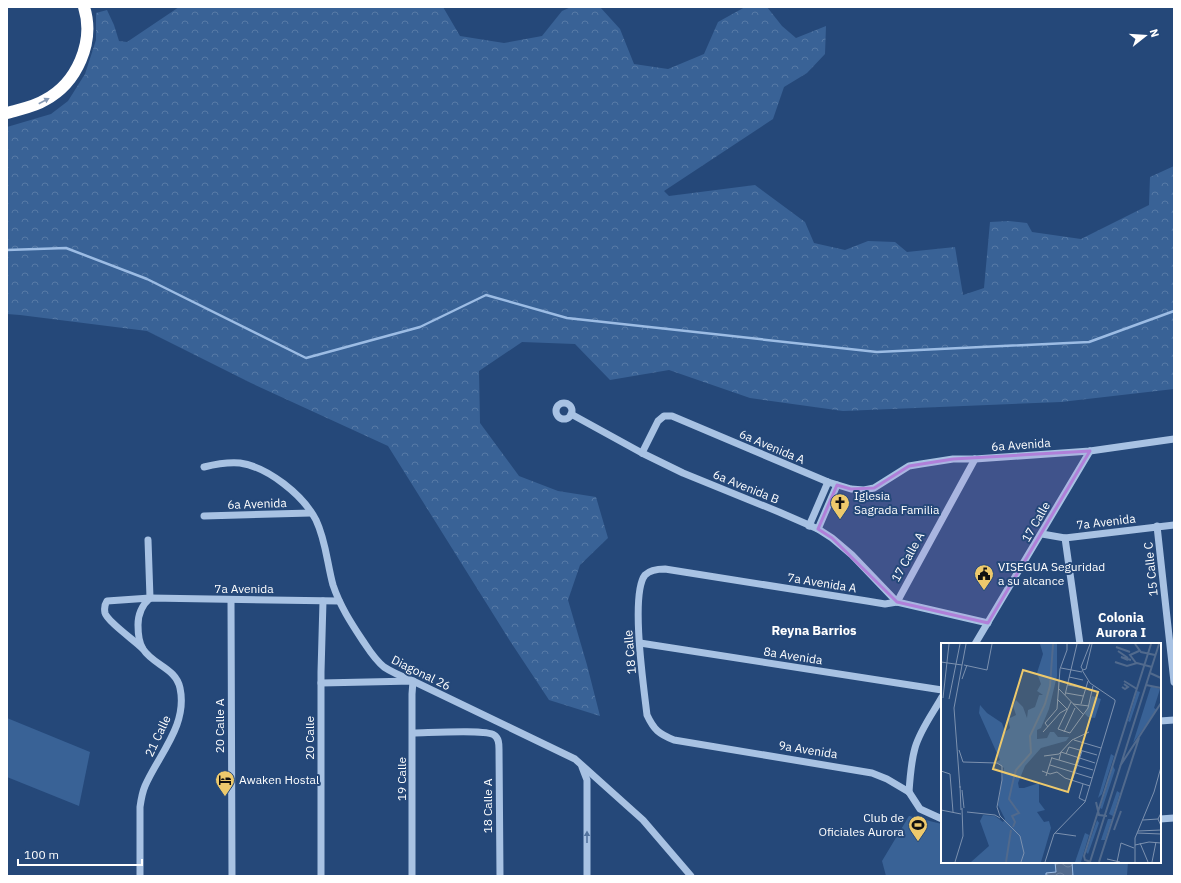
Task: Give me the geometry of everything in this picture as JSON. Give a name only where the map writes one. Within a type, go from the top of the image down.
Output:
[{"type":"highway","points":[[7,113],[36,105],[44,101],[57,93],[73,76],[85,48],[87,36],[88,25],[84,7]]},
{"type":"street","name":"6a Avenida B","points":[[571,414],[642,453],[683,473],[818,529],[852,554],[897,602]]},
{"type":"street","name":"6a Avenida A","points":[[642,453],[658,421],[664,416],[672,416],[828,482],[851,489],[864,490],[874,488]]},
{"type":"street","name":"6a Avenida","points":[[874,488],[909,466],[953,459],[974,459],[1090,451],[1174,439]]},
{"type":"street","name":"17 Calle","points":[[976,643],[1042,534],[1090,451]]},
{"type":"street","name":"17 Calle A","points":[[897,602],[974,459]]},
{"type":"street","name":"Diagonal 26","points":[[204,467],[228,463],[241,464],[264,471],[277,479],[300,499],[311,513],[324,543],[333,584],[344,612],[373,657],[382,666],[394,674],[413,681],[575,759],[643,820],[691,876]]},
{"type":"street","points":[[809,526],[828,482]]},
{"type":"street","points":[[818,529],[837,485]]},
{"type":"street","points":[[818,506],[826,509]]},
{"type":"street","name":"6a Avenida","points":[[204,516],[311,513]]},
{"type":"street","name":"7a Avenida","points":[[1042,534],[1065,538],[1174,525]]},
{"type":"street","name":"15 Calle C","points":[[1158,526],[1174,682]]},
{"type":"street","points":[[1065,538],[1080,643]]},
{"type":"street","points":[[142,648],[139,636],[139,614],[143,604],[150,598],[148,540]]},
{"type":"street","name":"7a Avenida A","points":[[651,571],[665,569],[884,604],[897,602],[988,623]]},
{"type":"street","name":"18 Calle","points":[[651,571],[645,575],[638,603],[640,643],[647,715],[657,732]]},
{"type":"street","name":"7a Avenida","points":[[142,648],[109,620],[105,612],[104,604],[107,601],[150,598],[339,601]]},
{"type":"street","name":"20 Calle A","points":[[231,600],[232,876]]},
{"type":"street","name":"20 Calle","points":[[321,876],[321,683],[323,601]]},
{"type":"street","name":"8a Avenida","points":[[640,643],[941,690]]},
{"type":"street","name":"21 Calle","points":[[140,876],[141,797],[148,778],[177,724],[181,700],[178,680],[172,673],[150,658],[142,648]]},
{"type":"street","points":[[321,683],[413,681]]},
{"type":"street","name":"19 Calle","points":[[412,876],[413,681]]},
{"type":"street","points":[[908,792],[915,747],[921,733],[941,699]]},
{"type":"street","points":[[1161,721],[1174,720]]},
{"type":"street","name":"18 Calle A","points":[[413,733],[480,732],[492,734],[497,737],[499,749],[500,876]]},
{"type":"street","name":"9a Avenida","points":[[657,732],[674,740],[872,772],[888,778],[908,792],[920,809],[941,819]]},
{"type":"street","points":[[581,765],[587,780],[587,876]]},
{"type":"street","points":[[901,787],[910,773]]},
{"type":"street","points":[[1161,819],[1174,818]]},
{"type":"highlighted area","points":[[1090,451],[988,623],[897,602],[832,538],[818,529],[837,485],[851,489],[874,488],[909,466],[953,459]]},
{"type":"green space","points":[[179,7],[443,7],[460,36],[504,43],[542,36],[562,11],[571,7],[600,7],[620,29],[634,64],[668,69],[704,54],[718,22],[745,7],[767,7],[782,26],[796,38],[826,26],[825,54],[807,73],[784,87],[773,119],[664,191],[669,196],[755,185],[805,222],[814,243],[845,250],[868,241],[895,242],[907,252],[955,247],[963,295],[984,288],[990,222],[1009,221],[1027,223],[1032,232],[1081,239],[1149,205],[1150,177],[1174,166],[1174,389],[1061,402],[843,411],[750,398],[669,370],[610,380],[575,344],[522,342],[479,371],[480,423],[519,476],[558,491],[596,497],[608,538],[580,565],[568,600],[600,716],[549,700],[510,641],[388,446],[251,383],[147,331],[7,314],[7,127],[51,114],[68,101],[85,74],[96,40],[96,13],[107,10],[119,41],[127,42]]},
{"type":"green space","points":[[7,718],[90,752],[79,806],[7,777]]},
{"type":"green space","name":"Club de Oficiales Aurora","points":[[909,816],[941,824],[941,863],[1128,863],[1127,876],[886,876],[882,861]]},
{"type":"water","points":[[1055,863],[1072,863],[1073,876],[1046,876],[1046,873],[1056,872]]},
{"type":"waterway","points":[[7,250],[66,248],[147,279],[306,358],[420,327],[486,295],[567,318],[877,352],[1089,342],[1174,311]]},
{"type":"place","name":"Iglesia Sagrada Familia","points":[[840,520]]},
{"type":"place","name":"VISEGUA Seguridad a su alcance","points":[[984,591]]},
{"type":"place","name":"Awaken Hostal","points":[[225,797]]},
{"type":"place","name":"Club de Oficiales Aurora","points":[[918,842]]},
{"type":"district","name":"Colonia Aurora I","points":[[1121,624]]},
{"type":"district","name":"Reyna Barrios","points":[[814,630]]}]
